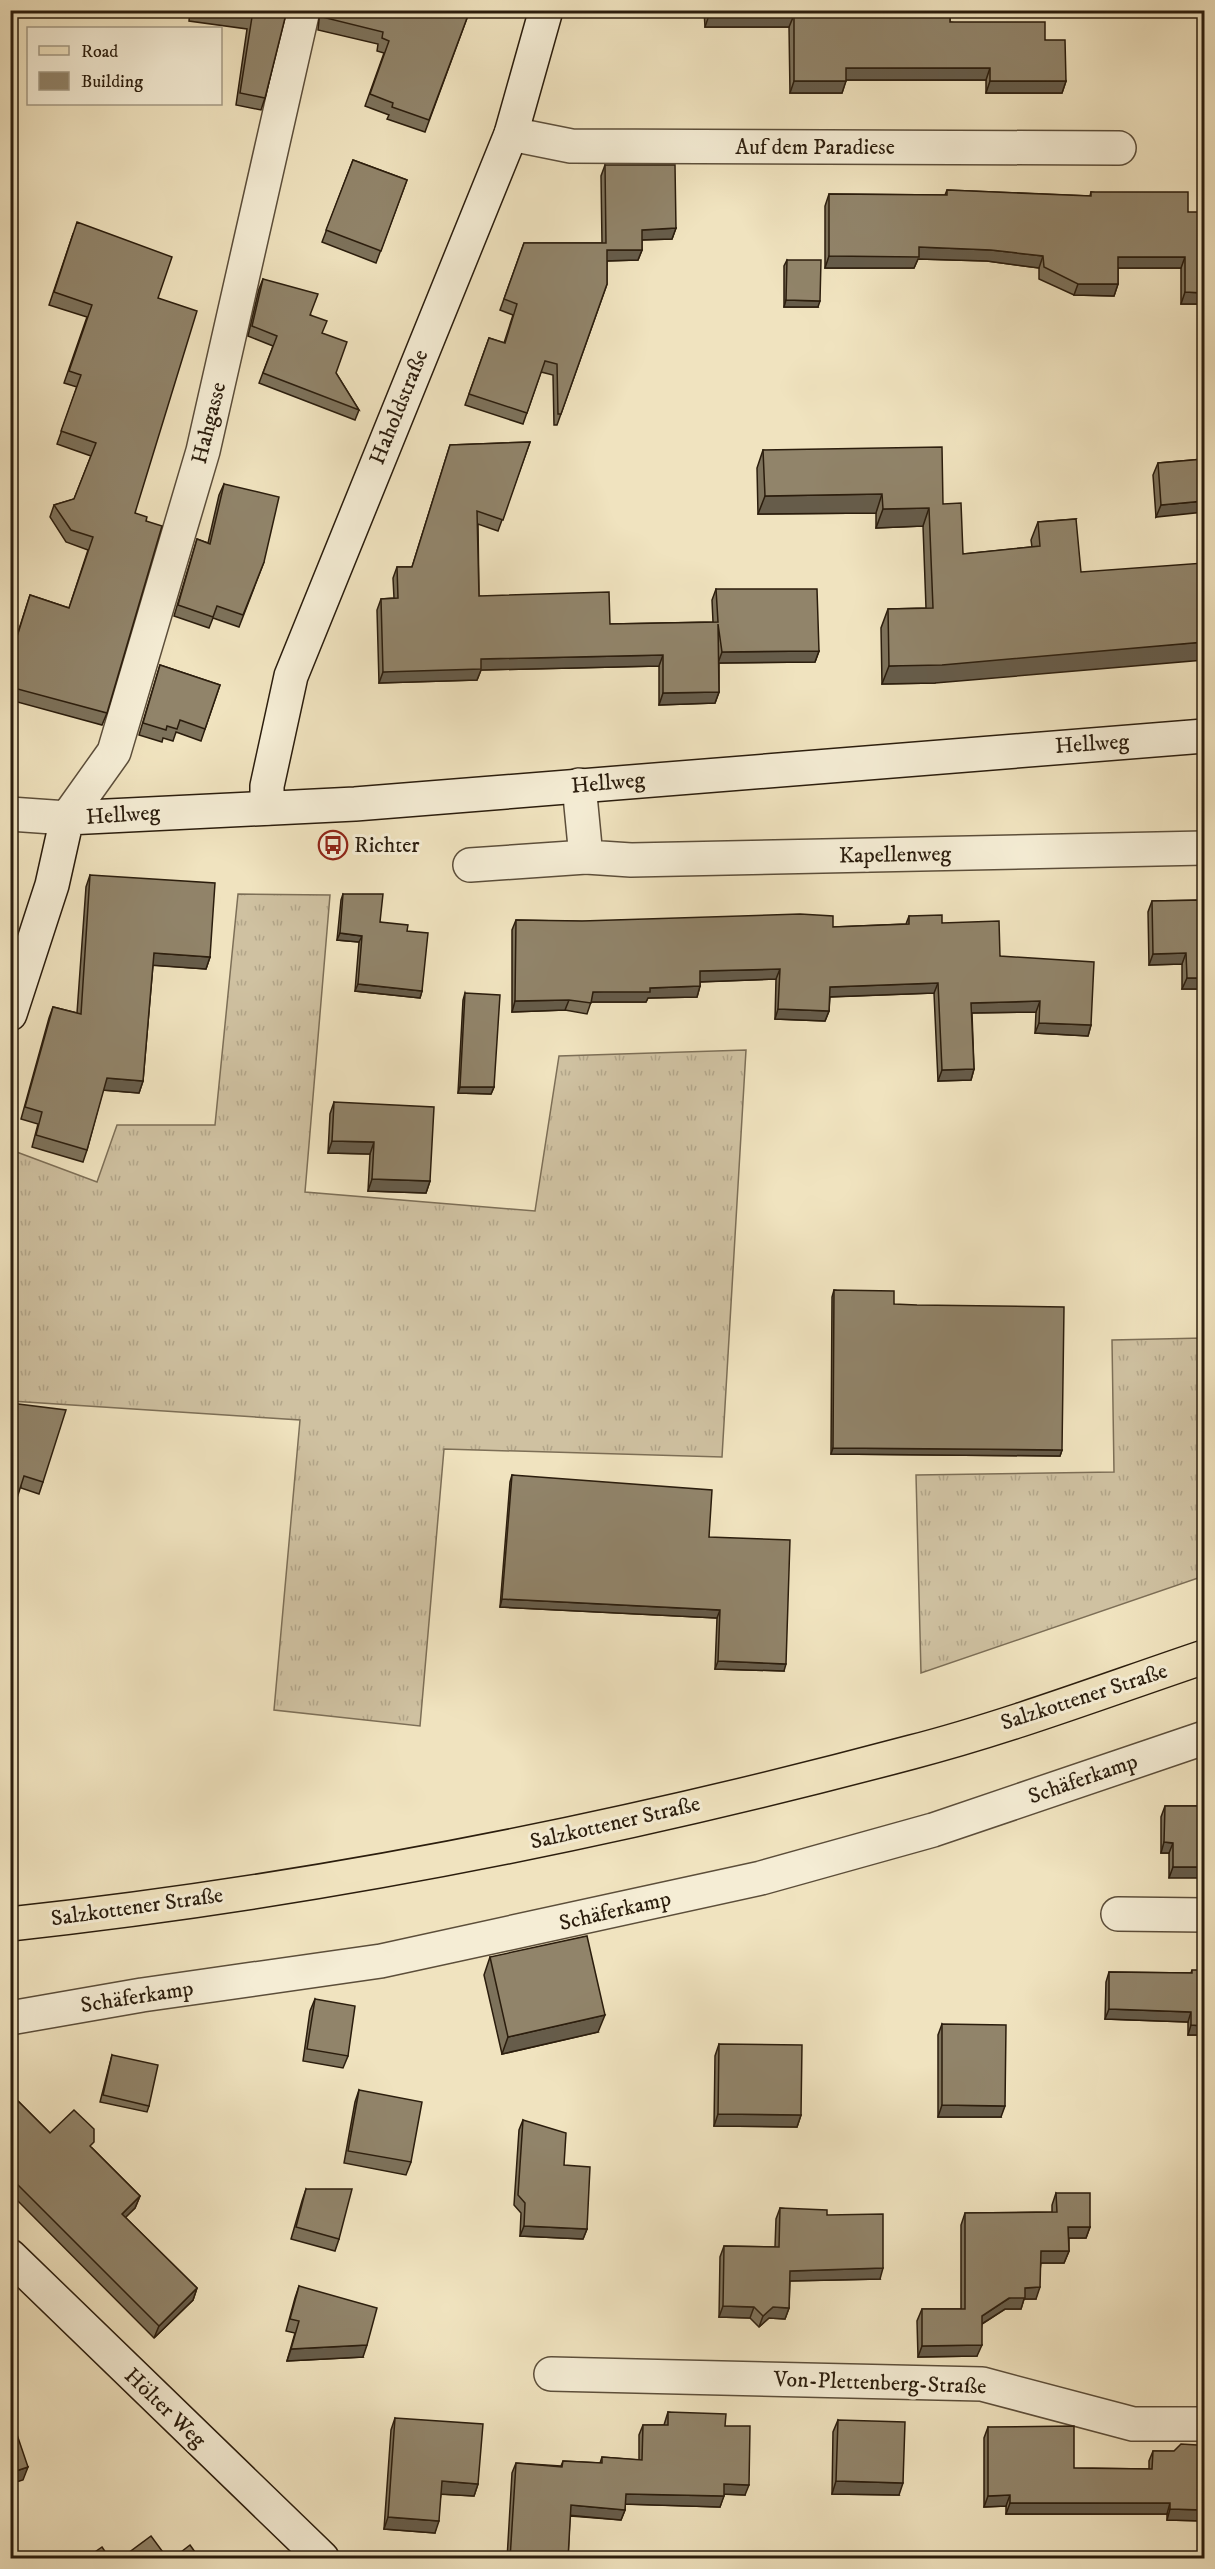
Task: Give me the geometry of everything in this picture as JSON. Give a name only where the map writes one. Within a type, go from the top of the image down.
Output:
[{"type":"main road","name":"Salzkottener Straße","points":[[10,1924],[164,1905],[553,1839],[914,1752],[1204,1657]]},
{"type":"street","name":"Hahgasse","points":[[67,819],[114,752],[203,451],[303,10]]},
{"type":"street","name":"Haholdstraße","points":[[267,808],[267,786],[291,676],[511,134],[546,10]]},
{"type":"street","name":"Auf dem Paradiese","points":[[511,134],[571,146],[1119,148]]},
{"type":"street","name":"Hellweg","points":[[10,814],[67,819],[355,804],[1204,736]]},
{"type":"street","points":[[579,785],[586,857]]},
{"type":"street","points":[[10,1014],[52,885],[67,819]]},
{"type":"street","name":"Kapellenweg","points":[[470,865],[586,857],[642,860],[1204,848]]},
{"type":"street","name":"Schäferkamp","points":[[10,2018],[142,1995],[381,1961],[749,1881],[933,1830],[1204,1738]]},
{"type":"street","points":[[1118,1914],[1204,1915]]},
{"type":"street","name":"Hölter Weg","points":[[10,2256],[322,2559]]},
{"type":"street","name":"Von-Plettenberg-Straße","points":[[551,2374],[982,2384],[1133,2424],[1204,2424]]},
{"type":"green space","points":[[238,894],[330,895],[305,1192],[535,1211],[559,1056],[746,1050],[722,1457],[444,1449],[420,1726],[274,1710],[300,1420],[11,1401],[10,1162],[14,1151],[97,1182],[117,1125],[215,1125]]},
{"type":"green space","points":[[1204,1338],[1204,1576],[921,1673],[916,1475],[1114,1472],[1112,1340]]},
{"type":"building","points":[[207,10],[287,10],[265,98],[240,93],[252,17]]},
{"type":"building","points":[[323,10],[470,10],[429,120],[392,107],[393,103],[370,94],[389,41],[382,38],[383,32],[322,17]]},
{"type":"building","points":[[709,10],[950,10],[950,22],[1045,22],[1045,40],[1065,40],[1066,81],[990,81],[990,68],[846,68],[846,81],[794,81],[794,15],[709,15]]},
{"type":"building","points":[[353,160],[407,180],[381,251],[326,230]]},
{"type":"building","points":[[605,165],[675,165],[676,228],[642,230],[642,250],[607,250],[607,284],[561,414],[558,414],[557,364],[545,361],[527,413],[469,394],[489,338],[505,343],[517,304],[504,299],[524,243],[606,243]]},
{"type":"building","points":[[947,190],[1091,196],[1091,192],[1188,192],[1188,212],[1204,212],[1204,293],[1185,292],[1185,257],[1118,257],[1118,284],[1078,284],[1044,267],[1043,256],[991,250],[919,247],[919,257],[829,256],[829,194],[947,195]]},
{"type":"building","points":[[77,222],[172,257],[158,298],[197,311],[135,513],[147,517],[146,521],[162,526],[107,713],[10,687],[10,659],[30,595],[69,608],[93,537],[71,530],[54,505],[74,499],[96,443],[61,431],[81,375],[69,371],[92,305],[54,292]]},
{"type":"building","points":[[787,260],[821,260],[820,301],[786,300]]},
{"type":"building","points":[[263,279],[318,294],[310,315],[327,321],[322,333],[347,342],[336,373],[359,410],[263,373],[277,336],[252,326]]},
{"type":"building","points":[[530,442],[503,520],[477,511],[479,596],[609,592],[610,624],[718,622],[716,589],[817,589],[819,651],[722,652],[718,624],[719,692],[663,693],[663,655],[481,659],[481,669],[383,672],[381,599],[398,598],[397,567],[412,567],[450,445]]},
{"type":"building","points":[[942,447],[943,504],[961,503],[963,554],[1040,546],[1038,522],[1076,519],[1081,572],[1204,563],[1204,642],[942,665],[889,666],[888,609],[933,608],[929,508],[883,509],[882,494],[765,496],[763,450]]},
{"type":"building","points":[[1204,459],[1204,501],[1161,505],[1158,463]]},
{"type":"building","points":[[224,484],[279,497],[264,562],[243,615],[217,606],[213,617],[178,605],[197,539],[210,544]]},
{"type":"building","points":[[160,665],[220,685],[205,729],[180,720],[177,729],[167,726],[166,730],[143,723]]},
{"type":"building","points":[[90,875],[215,883],[210,957],[154,953],[143,1081],[107,1078],[87,1150],[36,1135],[42,1112],[25,1107],[53,1007],[81,1014]]},
{"type":"building","points":[[343,894],[383,894],[380,922],[408,925],[407,931],[428,933],[422,991],[358,984],[362,936],[340,933]]},
{"type":"building","points":[[1204,900],[1204,978],[1187,978],[1186,953],[1153,954],[1152,901]]},
{"type":"building","points":[[800,914],[833,916],[833,927],[909,924],[909,916],[942,915],[942,923],[999,921],[1000,956],[1094,962],[1091,1025],[1039,1023],[1040,1001],[971,1003],[974,1069],[942,1070],[938,983],[830,987],[829,1011],[778,1009],[780,969],[700,971],[700,986],[650,988],[650,992],[593,992],[591,1003],[569,1000],[515,1001],[516,920],[582,921]]},
{"type":"building","points":[[465,993],[500,995],[494,1087],[460,1087]]},
{"type":"building","points":[[334,1102],[434,1107],[430,1181],[372,1179],[374,1142],[332,1141]]},
{"type":"building","points":[[834,1290],[894,1291],[894,1304],[1064,1307],[1062,1450],[833,1448]]},
{"type":"building","points":[[10,1403],[66,1410],[43,1482],[24,1476],[10,1520]]},
{"type":"building","points":[[512,1475],[712,1490],[709,1537],[790,1540],[786,1664],[718,1661],[720,1610],[502,1599]]},
{"type":"building","points":[[1165,1806],[1204,1806],[1204,1867],[1173,1867],[1173,1843],[1164,1842]]},
{"type":"building","points":[[587,1936],[605,2015],[508,2037],[490,1957]]},
{"type":"building","points":[[1192,1970],[1204,1970],[1204,2026],[1191,2025],[1191,2012],[1109,2009],[1109,1972],[1192,1973]]},
{"type":"building","points":[[315,1999],[355,2006],[348,2056],[307,2049]]},
{"type":"building","points":[[942,2024],[1006,2025],[1005,2106],[942,2105]]},
{"type":"building","points":[[719,2044],[802,2045],[801,2115],[718,2114]]},
{"type":"building","points":[[112,2055],[158,2065],[149,2106],[103,2095]]},
{"type":"building","points":[[359,2090],[422,2102],[411,2162],[348,2151]]},
{"type":"building","points":[[10,2093],[50,2133],[74,2110],[94,2129],[94,2142],[90,2146],[140,2196],[122,2214],[197,2288],[159,2326],[10,2177]]},
{"type":"building","points":[[523,2120],[566,2133],[564,2165],[590,2167],[587,2229],[524,2226],[525,2203],[518,2195]]},
{"type":"building","points":[[306,2189],[352,2189],[339,2239],[296,2227]]},
{"type":"building","points":[[1056,2193],[1090,2193],[1090,2227],[1068,2227],[1069,2251],[1041,2251],[1040,2287],[1025,2288],[1025,2298],[1009,2298],[982,2316],[982,2345],[922,2346],[922,2309],[965,2309],[965,2213],[1057,2212]]},
{"type":"building","points":[[780,2208],[827,2210],[827,2215],[883,2214],[883,2268],[790,2271],[789,2308],[773,2307],[763,2316],[754,2307],[723,2306],[724,2246],[779,2247]]},
{"type":"building","points":[[299,2286],[377,2308],[367,2345],[291,2349],[299,2321],[290,2319]]},
{"type":"building","points":[[668,2412],[726,2414],[725,2426],[750,2426],[749,2485],[724,2484],[724,2496],[626,2494],[625,2510],[571,2505],[568,2559],[510,2559],[516,2463],[562,2467],[563,2461],[602,2463],[602,2457],[642,2460],[643,2425],[668,2425]]},
{"type":"building","points":[[10,2414],[28,2467],[10,2473]]},
{"type":"building","points":[[395,2418],[483,2424],[478,2484],[442,2481],[439,2521],[388,2517]]},
{"type":"building","points":[[838,2420],[905,2422],[903,2483],[836,2481]]},
{"type":"building","points":[[1074,2426],[1074,2468],[1152,2469],[1153,2451],[1174,2451],[1181,2444],[1197,2445],[1204,2452],[1204,2510],[1170,2509],[1170,2503],[1010,2503],[1010,2495],[988,2496],[988,2427]]},
{"type":"building","points":[[151,2536],[168,2559],[120,2559]]},
{"type":"building","points":[[190,2545],[200,2559],[172,2559]]},
{"type":"building","points":[[102,2547],[110,2559],[85,2559]]},
{"type":"place","name":"Richter","points":[[333,845]]}]
